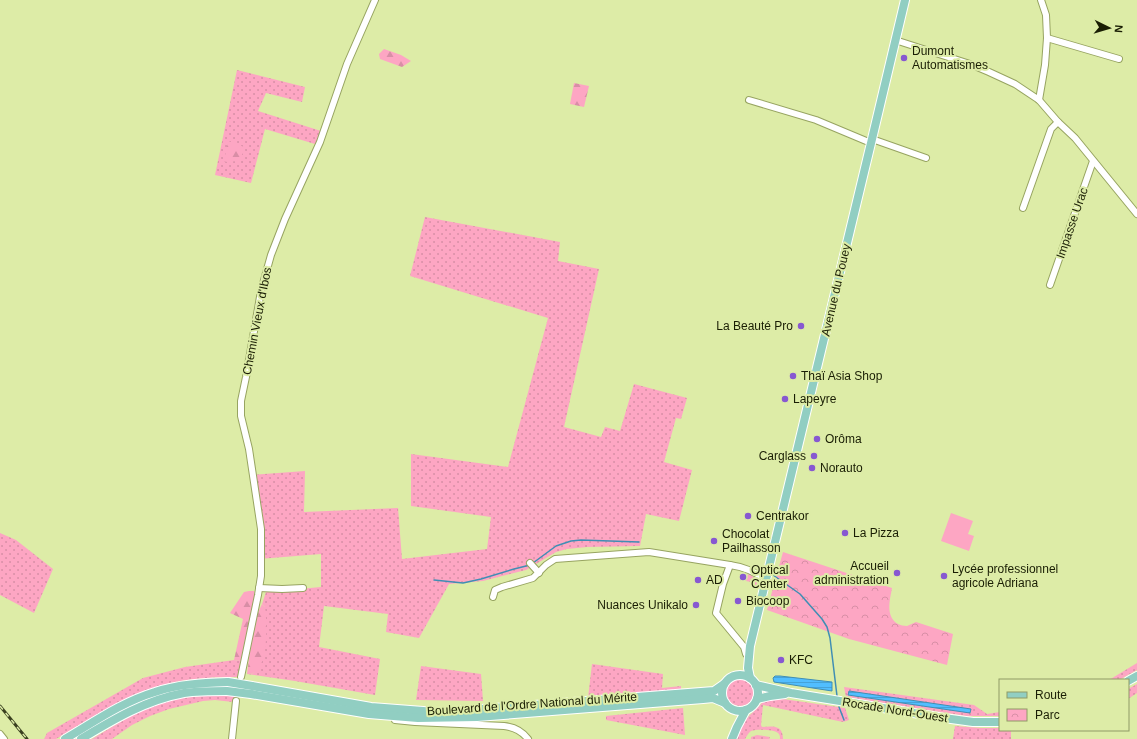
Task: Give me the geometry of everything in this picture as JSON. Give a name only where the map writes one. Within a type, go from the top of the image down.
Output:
[{"type":"main road","name":"Avenue du Pouey","points":[[748,650],[905,0]]},
{"type":"main road","points":[[746,710],[733,710],[725,703],[722,693],[724,684],[727,680],[736,675],[741,668],[748,650]]},
{"type":"main road","points":[[732,739],[746,710],[754,704],[757,699],[758,690],[750,678],[748,668],[748,650]]},
{"type":"main road","points":[[736,675],[750,678]]},
{"type":"main road","name":"Boulevard de l'Ordre National du Mérite","points":[[68,737],[128,703],[155,692],[196,683],[228,682],[252,690],[370,714],[418,718],[477,717],[714,698],[725,703]]},
{"type":"main road","name":"Boulevard de l'Ordre National du Mérite","points":[[81,739],[113,720],[152,701],[185,693],[207,691],[252,690],[371,707],[436,712],[714,691],[724,684]]},
{"type":"main road","name":"Rocade Nord-Ouest","points":[[756,685],[791,694],[944,718],[973,722],[999,722]]},
{"type":"main road","name":"Rocade Nord-Ouest","points":[[757,699],[791,694]]},
{"type":"main road","points":[[733,710],[737,727]]},
{"type":"street","name":"Chemin Vieux d'Ibos","points":[[241,677],[259,588],[261,529],[249,449],[241,416],[241,401],[262,291],[271,255],[320,142],[347,64],[375,0]]},
{"type":"street","points":[[1039,100],[1045,65],[1047,38],[1046,15],[1041,0]]},
{"type":"street","points":[[1047,38],[1119,59]]},
{"type":"street","points":[[895,40],[970,64],[1015,84],[1039,100],[1058,122],[1075,138],[1137,214]]},
{"type":"street","points":[[749,100],[816,120],[872,141],[926,158]]},
{"type":"street","points":[[1023,208],[1051,129],[1058,122]]},
{"type":"street","name":"Impasse Urac","points":[[1050,285],[1093,161]]},
{"type":"street","points":[[493,597],[495,590],[533,578],[546,565],[555,559],[649,552],[742,567],[753,571],[766,579]]},
{"type":"street","points":[[531,564],[539,573]]},
{"type":"street","points":[[730,565],[723,584],[716,613],[748,650]]},
{"type":"street","points":[[259,588],[303,588]]},
{"type":"street","points":[[232,739],[236,701]]},
{"type":"street","points":[[370,714],[382,718],[415,722],[508,726],[522,732],[528,739]]},
{"type":"street","points":[[0,734],[4,739]]},
{"type":"green space","points":[[384,49],[401,55],[411,61],[402,67],[380,59],[379,54]]},
{"type":"green space","points":[[237,70],[305,87],[302,102],[266,93],[258,111],[321,131],[315,144],[265,129],[251,183],[215,175]]},
{"type":"green space","points":[[574,83],[589,86],[584,107],[570,104]]},
{"type":"green space","points":[[228,141],[244,147],[243,153],[238,161],[224,162]]},
{"type":"green space","points":[[425,217],[560,242],[558,261],[599,269],[564,427],[601,437],[605,427],[620,431],[634,384],[687,398],[681,419],[676,418],[664,462],[692,470],[679,521],[646,514],[640,546],[567,549],[556,552],[526,570],[483,581],[449,584],[419,638],[386,632],[388,614],[324,606],[319,647],[380,659],[375,695],[247,674],[254,673],[265,607],[262,604],[266,592],[321,587],[321,554],[259,559],[258,527],[250,475],[305,471],[304,512],[398,508],[402,559],[487,549],[491,517],[411,506],[411,454],[508,467],[548,318],[410,276]]},
{"type":"green space","points":[[951,513],[973,521],[968,534],[974,536],[969,551],[941,541]]},
{"type":"green space","points":[[0,533],[16,540],[53,569],[34,613],[0,595]]},
{"type":"green space","points":[[783,552],[892,588],[889,608],[891,617],[894,621],[898,624],[907,626],[916,622],[953,634],[947,665],[849,639],[767,610]]},
{"type":"green space","points":[[748,574],[755,578],[759,586],[755,585],[755,583],[746,581]]},
{"type":"green space","points":[[254,591],[255,595],[241,660],[238,661],[234,660],[243,619],[230,613],[244,592]]},
{"type":"green space","points":[[262,604],[265,607],[266,621],[264,656],[257,670],[253,673],[247,674],[254,629]]},
{"type":"green space","points":[[241,660],[238,677],[187,680],[156,687],[112,706],[56,739],[44,739],[47,733],[143,678],[185,667]]},
{"type":"green space","points":[[1137,663],[1137,670],[1121,679],[1111,679]]},
{"type":"green space","points":[[592,664],[663,674],[662,688],[681,686],[681,690],[588,698]]},
{"type":"green space","points":[[421,666],[481,674],[483,701],[416,700]]},
{"type":"green space","points":[[740,678],[750,682],[754,692],[750,702],[740,706],[730,702],[726,692],[730,682]]},
{"type":"green space","points":[[1137,684],[1137,693],[1129,698],[1129,688]]},
{"type":"green space","points":[[844,687],[974,705],[987,714],[999,712],[999,716],[966,716],[846,697]],"holes":[[[849,691],[971,709],[971,713],[848,695]]]},
{"type":"green space","points":[[198,696],[235,696],[233,702],[215,700],[203,701],[169,709],[132,725],[112,739],[92,739],[128,717],[157,704]]},
{"type":"green space","points":[[783,699],[845,708],[849,720],[843,722],[763,705],[762,727],[777,727],[783,734],[783,739],[780,739],[780,735],[776,732],[769,730],[753,730],[745,739],[736,739],[741,726],[763,702]]},
{"type":"green space","points":[[683,708],[685,735],[606,720],[606,716]]},
{"type":"green space","points":[[955,726],[999,728],[999,731],[1011,731],[1011,739],[953,739]]},
{"type":"green space","points":[[757,735],[770,737],[769,739],[751,739],[751,737]]},
{"type":"water","points":[[775,676],[832,682],[832,691],[774,682],[773,678]]},
{"type":"water","points":[[849,691],[971,709],[970,713],[848,695]]},
{"type":"waterway","points":[[533,563],[556,546],[571,541],[639,542]]},
{"type":"waterway","points":[[434,580],[463,583],[530,565]]},
{"type":"waterway","points":[[773,575],[800,594],[827,627],[830,638],[837,696]]},
{"type":"waterway","points":[[839,707],[844,720]]},
{"type":"railway","points":[[0,706],[27,739]]},
{"type":"place","name":"Dumont Automatismes","points":[[904,58]]},
{"type":"place","name":"La Beauté Pro","points":[[801,326]]},
{"type":"place","name":"Thaï Asia Shop","points":[[793,376]]},
{"type":"place","name":"Lapeyre","points":[[785,399]]},
{"type":"place","name":"Orôma","points":[[817,439]]},
{"type":"place","name":"Carglass","points":[[814,456]]},
{"type":"place","name":"Norauto","points":[[812,468]]},
{"type":"place","name":"Centrakor","points":[[748,516]]},
{"type":"place","name":"La Pizza","points":[[845,533]]},
{"type":"place","name":"Chocolat Pailhasson","points":[[714,541]]},
{"type":"place","name":"Accueil administration","points":[[897,573]]},
{"type":"place","name":"Lycée professionnel agricole Adriana","points":[[944,576]]},
{"type":"place","name":"Optical Center","points":[[743,577]]},
{"type":"place","name":"AD","points":[[698,580]]},
{"type":"place","name":"Biocoop","points":[[738,601]]},
{"type":"place","name":"Nuances Unikalo","points":[[696,605]]},
{"type":"place","name":"KFC","points":[[781,660]]}]
